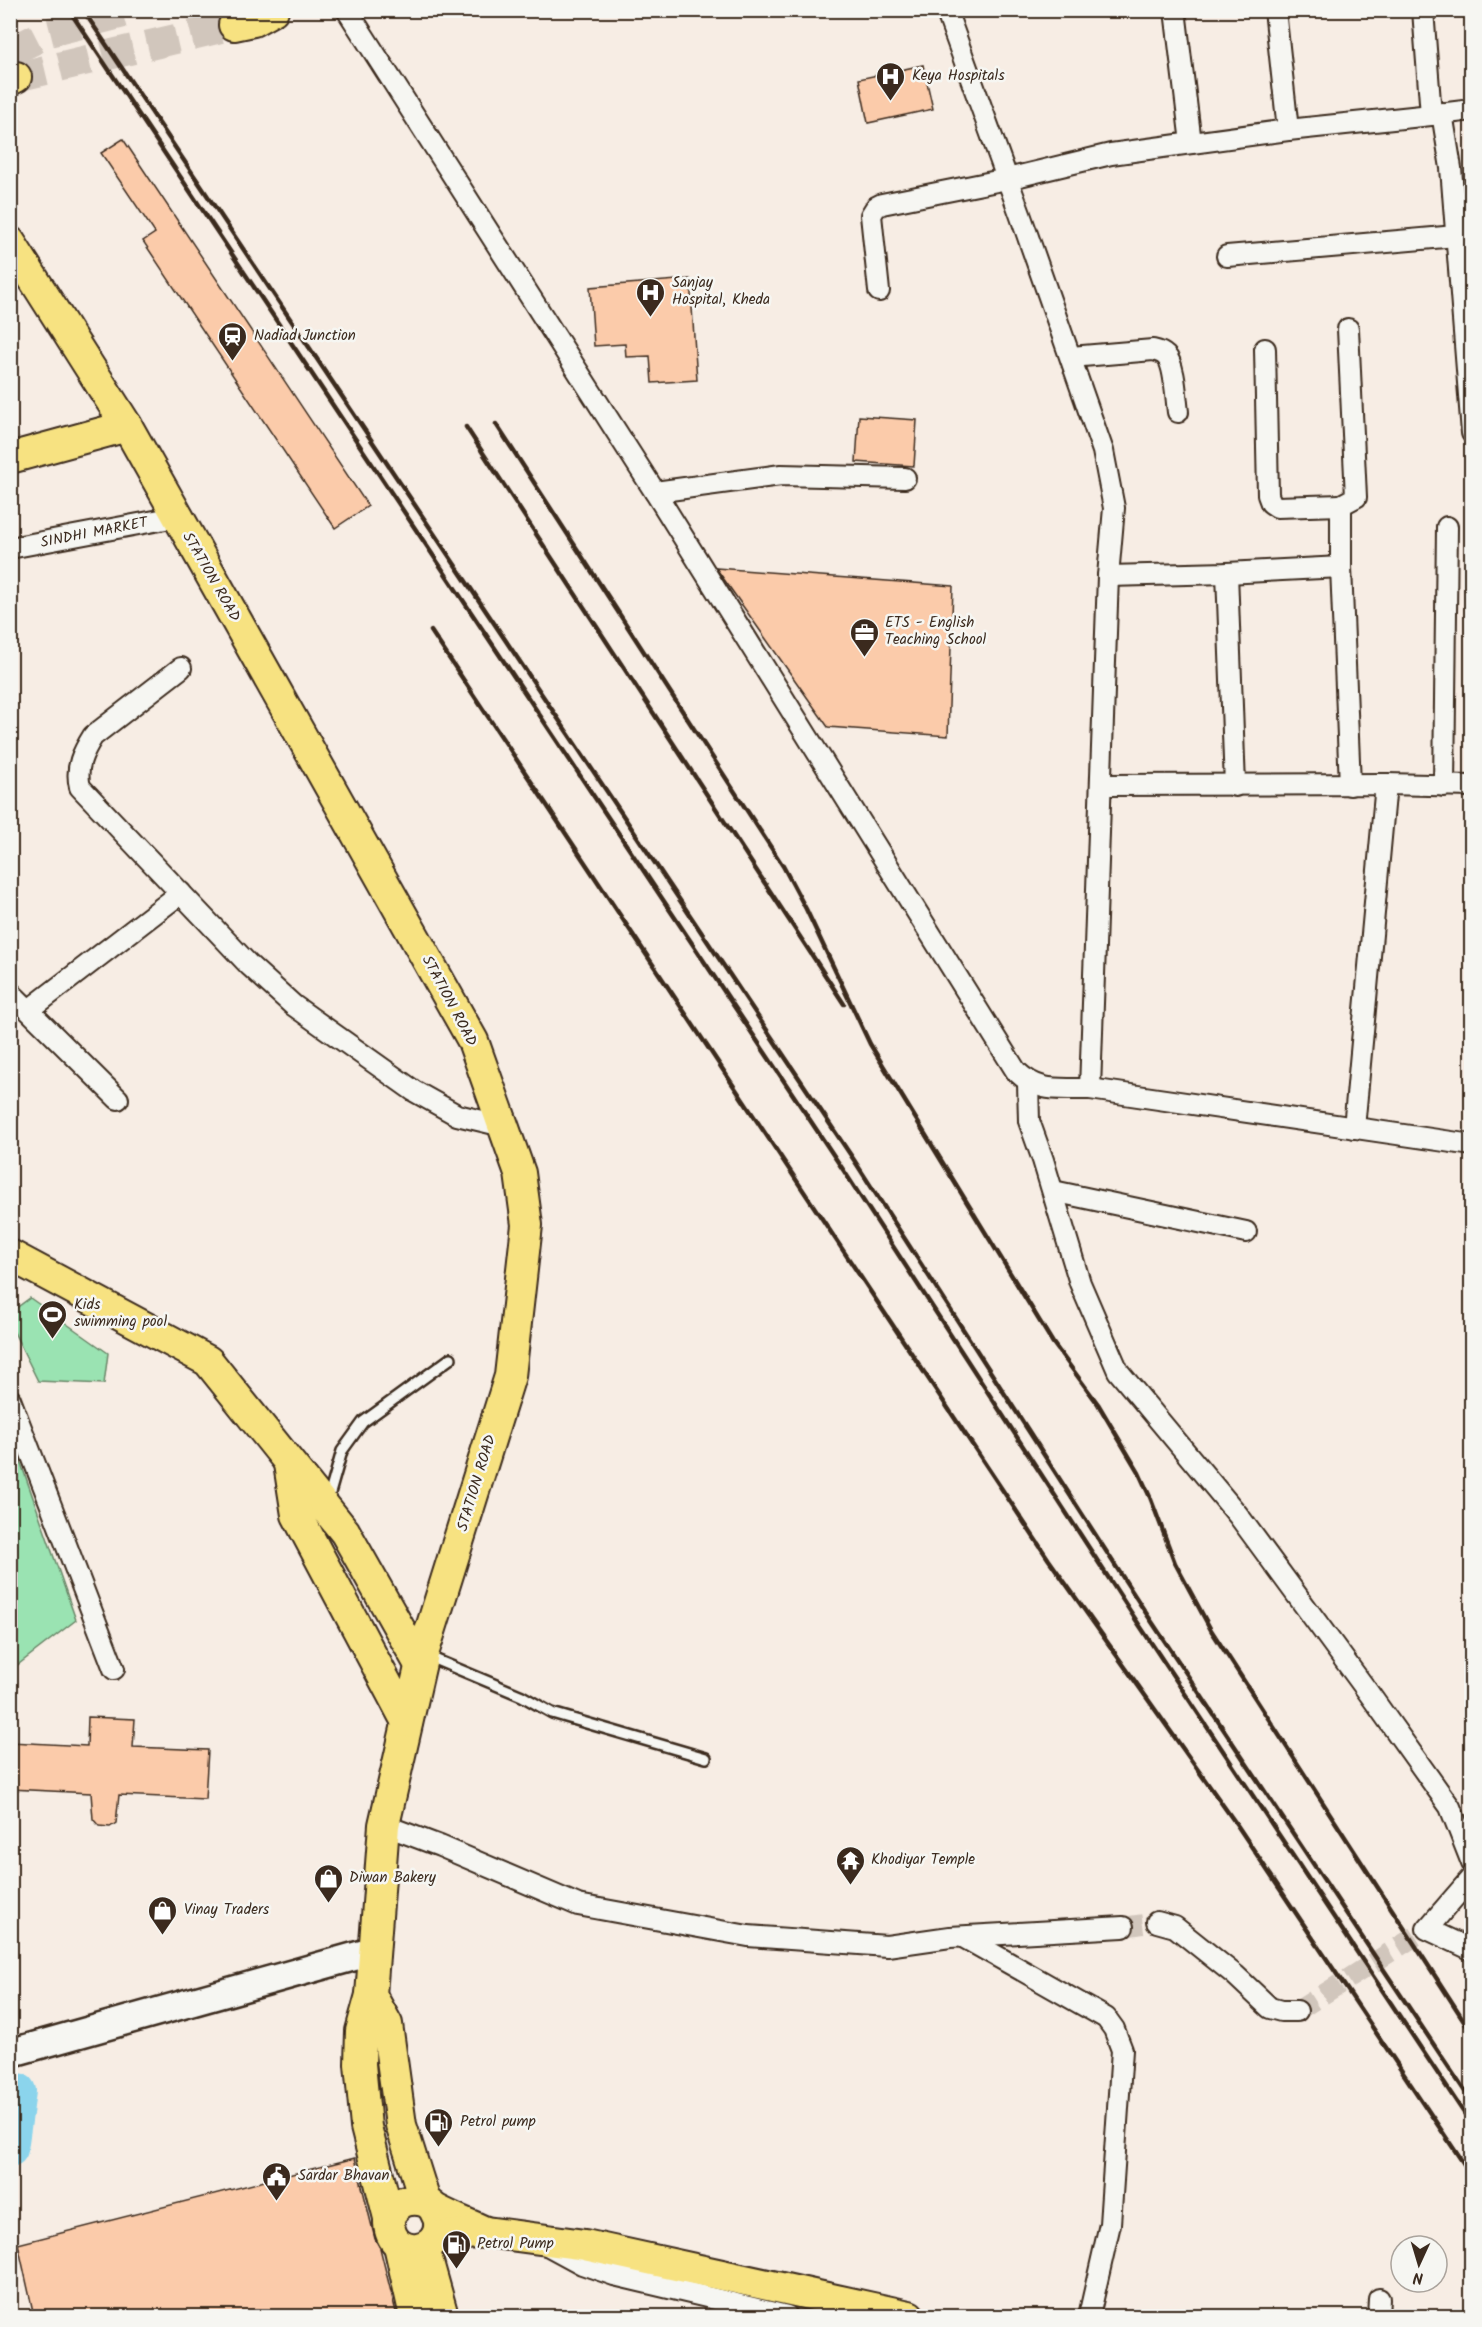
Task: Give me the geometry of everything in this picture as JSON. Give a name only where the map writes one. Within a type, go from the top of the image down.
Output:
[{"type":"main road","points":[[234,25],[253,21],[273,10]]},
{"type":"main road","name":"STATION ROAD","points":[[10,242],[127,426],[176,517],[473,1041],[520,1173],[527,1225],[510,1376],[422,1660],[407,1722],[384,1825],[371,1995],[361,2031],[360,2064],[366,2127],[389,2218],[390,2234],[424,2228]]},
{"type":"main road","points":[[10,458],[127,426]]},
{"type":"main road","points":[[10,1255],[208,1361],[345,1532],[422,1660]]},
{"type":"main road","points":[[288,1461],[297,1515],[407,1722]]},
{"type":"main road","points":[[10,2053],[374,1951]]},
{"type":"main road","points":[[371,1995],[387,2025],[401,2125],[443,2316]]},
{"type":"main road","points":[[389,2218],[398,2205],[408,2200],[424,2228],[415,2316]]},
{"type":"main road","points":[[424,2228],[486,2232],[585,2245],[909,2316]]},
{"type":"street","points":[[347,10],[655,492],[1016,1071],[1028,1083],[1040,1088],[1090,1089],[1472,1145]]},
{"type":"street","points":[[946,10],[1071,357],[1103,451],[1111,485],[1114,508],[1108,576],[1090,1089]]},
{"type":"street","points":[[1174,10],[1191,143]]},
{"type":"street","points":[[1275,10],[1288,130]]},
{"type":"street","points":[[1423,10],[1436,114],[1451,168],[1472,433]]},
{"type":"street","points":[[879,291],[871,215],[876,207],[882,204],[1007,179],[1111,154],[1288,130],[1472,110]]},
{"type":"street","points":[[1227,256],[1456,236]]},
{"type":"street","points":[[1265,349],[1268,495],[1271,503],[1277,507],[1341,505],[1356,497],[1348,329]]},
{"type":"street","points":[[1071,357],[1153,350],[1162,352],[1172,366],[1178,412]]},
{"type":"street","points":[[655,492],[781,475],[905,478]]},
{"type":"street","points":[[1341,505],[1341,567],[1350,785]]},
{"type":"street","name":"SINDHI MARKET","points":[[10,548],[176,517]]},
{"type":"street","points":[[1444,786],[1447,527]]},
{"type":"street","points":[[1108,576],[1341,567]]},
{"type":"street","points":[[1227,573],[1235,786]]},
{"type":"street","points":[[181,669],[93,736],[84,750],[78,777],[80,787],[249,965],[293,1005],[414,1091],[457,1115],[503,1125]]},
{"type":"street","points":[[1354,1128],[1386,784]]},
{"type":"street","points":[[1101,785],[1472,786]]},
{"type":"street","points":[[29,1010],[182,893]]},
{"type":"street","points":[[10,992],[118,1099]]},
{"type":"street","points":[[1028,1083],[1029,1121],[1053,1191],[1080,1283],[1118,1371],[1238,1515],[1368,1692],[1450,1807],[1472,1863]]},
{"type":"street","points":[[1053,1191],[1246,1232]]},
{"type":"street","points":[[10,1399],[114,1669]]},
{"type":"street","points":[[384,1825],[440,1846],[578,1905],[748,1936],[887,1946],[963,1937],[1123,1927]]},
{"type":"street","points":[[1472,1877],[1427,1929],[1472,1950]]},
{"type":"street","points":[[1157,1922],[1175,1927],[1235,1975],[1270,2008],[1297,2011]]},
{"type":"street","points":[[963,1937],[1106,2018],[1114,2029],[1122,2050],[1110,2224],[1089,2316]]},
{"type":"street","points":[[534,2238],[582,2264],[614,2275],[787,2316]]},
{"type":"lane","points":[[326,1508],[342,1451],[363,1422],[451,1358]]},
{"type":"lane","points":[[422,1660],[522,1696],[552,1713],[706,1758]]},
{"type":"green space","name":"Kids swimming pool","points":[[30,1298],[108,1353],[104,1384],[38,1381],[11,1326],[11,1312]]},
{"type":"green space","points":[[11,1435],[76,1620],[10,1670]]},
{"type":"building","points":[[923,65],[933,109],[868,123],[859,79]]},
{"type":"building","points":[[123,139],[368,506],[335,528],[143,241],[155,233],[101,153]]},
{"type":"building","points":[[690,279],[697,380],[652,383],[650,356],[626,357],[625,344],[594,346],[590,287]]},
{"type":"building","points":[[859,416],[917,420],[914,466],[856,462]]},
{"type":"building","name":"ETS - English Teaching School","points":[[716,568],[953,586],[948,736],[828,727]]},
{"type":"building","points":[[88,1717],[135,1719],[133,1747],[208,1750],[205,1799],[119,1795],[116,1823],[110,1827],[99,1826],[93,1819],[91,1793],[10,1789],[10,1742],[87,1746]]},
{"type":"building","name":"Sardar Bhavan","points":[[355,2158],[397,2316],[34,2316],[18,2244]]},
{"type":"waterway","points":[[10,2149],[18,2091]]},
{"type":"tunnel","points":[[10,52],[49,32],[136,10]]},
{"type":"tunnel","points":[[16,77],[234,25]]},
{"type":"tunnel","points":[[1123,1927],[1157,1922]]},
{"type":"tunnel","points":[[1297,2011],[1427,1929]]},
{"type":"railway","points":[[69,10],[844,1171],[1134,1617],[1472,2125]]},
{"type":"railway","points":[[83,10],[854,1160],[1144,1610],[1472,2102]]},
{"type":"railway","points":[[496,424],[783,866],[870,1044],[1053,1343],[1098,1404],[1139,1473],[1175,1563],[1211,1630],[1472,2033]]},
{"type":"railway","points":[[466,427],[844,1004]]},
{"type":"railway","points":[[431,631],[1049,1560],[1237,1825],[1472,2176]]},
{"type":"place","name":"Keya Hospitals","points":[[891,102]]},
{"type":"place","name":"Sanjay Hospital, Kheda","points":[[651,318]]},
{"type":"place","name":"Nadiad Junction","points":[[233,362]]},
{"type":"place","name":"ETS - English Teaching School","points":[[864,658]]},
{"type":"place","name":"Kids swimming pool","points":[[53,1340]]},
{"type":"place","name":"Khodiyar Temple","points":[[850,1886]]},
{"type":"place","name":"Diwan Bakery","points":[[328,1904]]},
{"type":"place","name":"Vinay Traders","points":[[163,1936]]},
{"type":"place","name":"Petrol pump","points":[[439,2148]]},
{"type":"place","name":"Sardar Bhavan","points":[[277,2202]]},
{"type":"place","name":"Petrol Pump","points":[[456,2270]]}]
